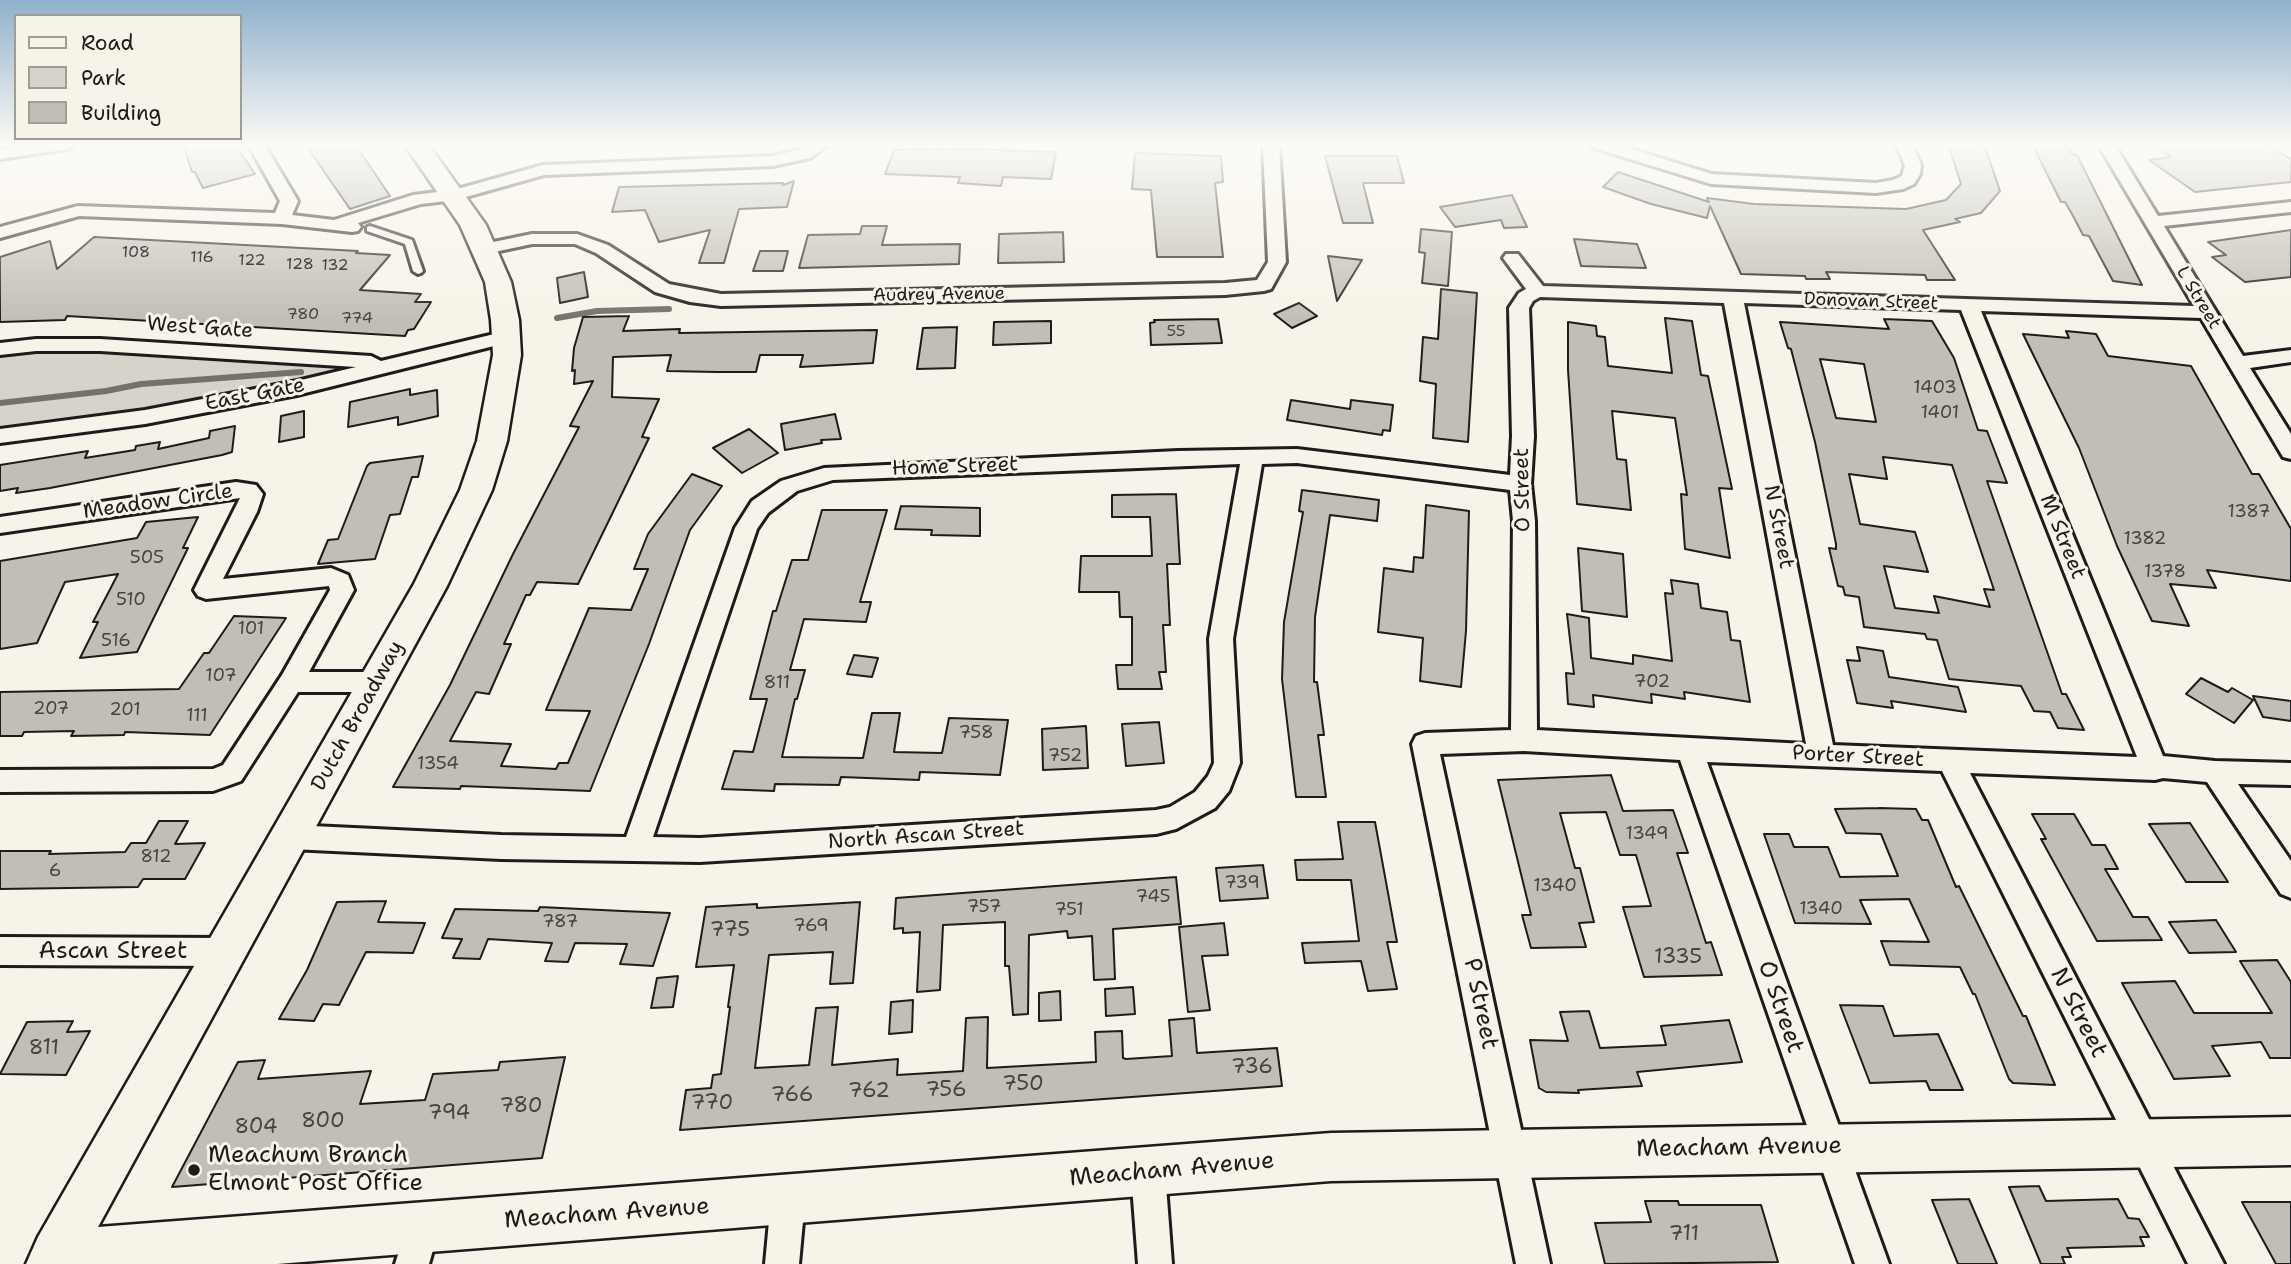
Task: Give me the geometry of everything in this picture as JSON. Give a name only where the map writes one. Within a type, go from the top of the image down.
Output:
[{"type":"main road","name":"Dutch Broadway","points":[[53,1259],[377,682],[456,537],[476,490],[492,441],[501,399],[507,337],[498,282],[485,249],[459,203]]},
{"type":"main road","name":"Meacham Avenue","points":[[53,1259],[417,1246],[788,1200],[1331,1157],[1830,1146],[2291,1140]]},
{"type":"street","points":[[282,219],[288,203]]},
{"type":"street","points":[[335,225],[406,203]]},
{"type":"street","points":[[0,233],[78,211],[282,219],[370,229],[441,203]]},
{"type":"street","name":"Audrey Avenue","points":[[485,249],[532,239],[577,239],[603,249],[662,288],[690,296],[721,300],[1225,289],[1264,285],[1277,262],[1274,203]]},
{"type":"street","name":"L Street","points":[[2142,203],[2291,452]]},
{"type":"street","points":[[2153,222],[2291,207]]},
{"type":"street","points":[[1512,258],[1536,292]]},
{"type":"street","name":"Donovan Street","points":[[1536,292],[2206,312]]},
{"type":"street","name":"O Street","points":[[1524,740],[1524,521],[1520,484],[1522,436],[1519,308],[1526,297],[1536,292]]},
{"type":"street","name":"N Street","points":[[1733,298],[1822,755]]},
{"type":"street","name":"M Street","points":[[1969,305],[2155,769]]},
{"type":"street","name":"East Gate","points":[[0,436],[145,417],[297,387],[507,337]]},
{"type":"street","name":"West Gate","points":[[0,349],[36,345],[100,345],[397,363]]},
{"type":"street","points":[[2237,363],[2291,356]]},
{"type":"street","name":"Home Street","points":[[636,848],[747,528],[760,507],[789,486],[832,473],[1178,458],[1297,456],[1520,484]]},
{"type":"street","name":"North Ascan Street","points":[[291,837],[501,846],[700,850],[1156,822],[1176,817],[1205,800],[1219,783],[1227,763],[1221,639],[1252,457]]},
{"type":"street","name":"Meadow Circle","points":[[0,525],[248,490],[252,494],[246,512],[205,590],[331,577],[340,581],[342,590],[291,682],[232,774],[213,780],[0,781]]},
{"type":"street","points":[[291,682],[377,682]]},
{"type":"street","name":"Porter Street","points":[[1425,744],[1524,740],[1690,750],[2291,774]]},
{"type":"street","name":"P Street","points":[[1425,744],[1533,1264]]},
{"type":"street","name":"O Street","points":[[1690,750],[1872,1264]]},
{"type":"street","name":"N Street","points":[[1950,761],[2207,1264]]},
{"type":"street","points":[[2215,772],[2291,885]]},
{"type":"street","name":"Ascan Street","points":[[0,951],[227,952]]},
{"type":"street","points":[[1148,1172],[1155,1264]]},
{"type":"street","points":[[782,1264],[788,1200]]},
{"type":"lane","points":[[370,229],[409,242],[418,271]]},
{"type":"green space","points":[[54,347],[374,366],[145,412],[0,432],[0,355]]},
{"type":"building","points":[[346,203],[369,203],[350,209]]},
{"type":"building","points":[[615,203],[788,203],[787,207],[739,209],[724,263],[699,263],[710,230],[659,242],[645,210],[612,212]]},
{"type":"building","points":[[1152,203],[1217,203],[1223,257],[1157,257]]},
{"type":"building","points":[[1338,203],[1368,203],[1373,223],[1343,223]]},
{"type":"building","points":[[1464,203],[1516,203],[1527,227],[1504,228],[1501,220],[1455,227],[1440,207]]},
{"type":"building","points":[[1648,203],[1746,203],[1906,209],[1933,203],[1990,203],[1981,213],[1955,219],[1960,222],[1923,230],[1955,280],[1927,280],[1925,275],[1826,272],[1830,279],[1741,274],[1710,206],[1707,218]]},
{"type":"building","points":[[2066,203],[2101,203],[2142,285],[2113,281],[2089,236],[2083,235]]},
{"type":"building","points":[[862,226],[887,226],[882,245],[960,244],[959,264],[799,268],[808,235],[860,234]]},
{"type":"building","points":[[1421,229],[1452,232],[1448,286],[1422,283],[1425,253],[1419,252]]},
{"type":"building","points":[[2291,230],[2291,277],[2245,282],[2212,257],[2226,255],[2208,242]]},
{"type":"building","points":[[1063,232],[1064,262],[998,263],[999,234]]},
{"type":"building","points":[[94,237],[390,255],[360,290],[421,294],[415,302],[431,302],[414,329],[408,330],[405,336],[67,316],[65,320],[0,322],[0,257],[50,241],[57,269]]},
{"type":"building","points":[[1574,239],[1637,244],[1646,268],[1581,266]]},
{"type":"building","points":[[760,251],[788,251],[783,271],[753,271]]},
{"type":"building","points":[[1328,256],[1362,260],[1337,301]]},
{"type":"building","points":[[584,272],[588,297],[560,303],[557,278]]},
{"type":"building","points":[[1441,289],[1477,293],[1468,442],[1433,438],[1436,384],[1420,381],[1423,337],[1438,339]]},
{"type":"building","points":[[1299,303],[1317,316],[1292,328],[1274,314]]},
{"type":"building","points":[[629,316],[623,331],[680,329],[679,333],[877,330],[873,363],[800,367],[803,355],[760,355],[756,372],[667,371],[671,355],[613,357],[612,397],[659,399],[642,437],[649,438],[578,584],[537,582],[530,595],[526,595],[504,644],[511,644],[489,694],[476,692],[450,741],[511,744],[501,766],[556,769],[559,763],[568,763],[590,711],[546,710],[589,608],[631,610],[648,569],[634,569],[648,534],[692,474],[722,486],[690,530],[649,644],[590,791],[461,786],[460,789],[393,787],[450,685],[513,554],[579,427],[570,426],[593,381],[574,384],[574,348],[583,317]]},
{"type":"building","points":[[1665,318],[1692,321],[1701,375],[1708,376],[1732,489],[1719,488],[1730,558],[1685,549],[1681,494],[1687,495],[1675,418],[1612,411],[1617,459],[1626,460],[1631,510],[1577,504],[1568,370],[1568,322],[1596,326],[1597,336],[1605,337],[1608,366],[1672,373]]},
{"type":"building","points":[[1218,319],[1222,343],[1151,345],[1150,323],[1155,322],[1154,320]]},
{"type":"building","points":[[1884,319],[1932,321],[1954,358],[1978,430],[1987,431],[2007,483],[1987,481],[2062,694],[2066,694],[2084,730],[2058,728],[2050,712],[2034,711],[2021,686],[1949,679],[1937,640],[1927,639],[1925,634],[1864,627],[1859,597],[1845,595],[1843,587],[1838,586],[1829,548],[1836,549],[1836,544],[1815,442],[1791,349],[1788,348],[1780,322],[1889,329]],"holes":[[[1820,359],[1864,364],[1876,422],[1836,418]],[[1883,457],[1952,465],[1994,590],[1984,589],[1990,607],[1934,596],[1939,613],[1895,608],[1884,566],[1928,572],[1915,532],[1860,524],[1849,474],[1887,479]]]},
{"type":"building","points":[[1051,321],[1051,343],[993,345],[994,322]]},
{"type":"building","points":[[957,327],[955,368],[917,369],[923,328]]},
{"type":"building","points":[[2066,331],[2096,334],[2108,356],[2191,366],[2252,474],[2259,474],[2291,529],[2291,581],[2207,570],[2216,588],[2170,584],[2189,626],[2152,621],[2117,546],[2079,448],[2023,334],[2069,338]]},
{"type":"building","points":[[410,389],[410,395],[437,390],[438,416],[398,425],[398,417],[348,427],[350,402]]},
{"type":"building","points":[[1291,400],[1350,409],[1351,400],[1393,405],[1390,431],[1383,430],[1382,435],[1287,420]]},
{"type":"building","points":[[304,411],[304,437],[279,442],[281,416]]},
{"type":"building","points":[[835,414],[841,439],[821,440],[822,443],[785,450],[781,424]]},
{"type":"building","points":[[235,426],[232,452],[222,455],[50,488],[16,493],[18,488],[0,491],[0,465],[88,451],[85,458],[135,450],[136,446],[160,442],[158,449],[209,438],[210,431]]},
{"type":"building","points":[[749,429],[778,453],[742,473],[713,448]]},
{"type":"building","points":[[423,456],[418,477],[412,477],[400,514],[390,515],[375,559],[318,564],[328,540],[338,539],[367,466],[370,463]]},
{"type":"building","points":[[1302,490],[1379,500],[1377,521],[1330,515],[1315,617],[1314,682],[1317,682],[1324,735],[1318,735],[1326,797],[1296,797],[1282,679],[1284,622],[1303,512],[1299,511]]},
{"type":"building","points":[[1176,494],[1180,564],[1167,564],[1170,625],[1163,625],[1166,672],[1159,672],[1162,689],[1118,689],[1116,665],[1132,665],[1132,617],[1120,617],[1119,592],[1079,592],[1081,556],[1152,556],[1150,517],[1112,517],[1112,495]]},
{"type":"building","points":[[1426,505],[1469,511],[1466,631],[1461,687],[1420,681],[1423,638],[1378,632],[1384,568],[1413,572],[1414,557],[1423,558]]},
{"type":"building","points":[[901,506],[980,508],[980,536],[931,535],[932,530],[895,529]]},
{"type":"building","points":[[822,510],[887,510],[860,602],[871,602],[866,622],[804,619],[790,670],[805,670],[795,699],[782,757],[863,758],[872,713],[900,713],[894,752],[942,753],[949,718],[1008,720],[1000,775],[920,772],[919,780],[841,777],[839,785],[775,784],[774,791],[722,789],[734,751],[753,752],[767,699],[750,699],[773,611],[776,611],[792,560],[808,560]]},
{"type":"building","points":[[198,517],[183,548],[188,548],[137,652],[80,658],[98,622],[93,622],[118,574],[65,582],[37,643],[0,649],[0,561],[137,538],[146,522]]},
{"type":"building","points":[[1578,548],[1623,554],[1627,617],[1582,611]]},
{"type":"building","points":[[1671,580],[1698,584],[1701,608],[1727,612],[1731,640],[1740,641],[1750,702],[1684,692],[1685,699],[1651,694],[1652,703],[1593,695],[1594,707],[1568,704],[1566,673],[1574,674],[1567,614],[1589,618],[1591,658],[1633,664],[1633,655],[1672,661],[1665,593],[1673,594]]},
{"type":"building","points":[[234,616],[286,618],[210,735],[125,732],[124,735],[71,736],[74,731],[24,732],[22,736],[0,736],[0,692],[179,689],[204,653],[209,653]]},
{"type":"building","points":[[1857,647],[1883,651],[1889,677],[1958,687],[1966,712],[1891,701],[1893,708],[1857,703],[1847,660],[1860,661]]},
{"type":"building","points":[[854,655],[878,658],[872,677],[847,674]]},
{"type":"building","points":[[2201,678],[2228,692],[2232,688],[2253,700],[2234,723],[2186,694]]},
{"type":"building","points":[[2253,696],[2291,701],[2291,721],[2263,717]]},
{"type":"building","points":[[1159,722],[1164,763],[1126,766],[1122,724]]},
{"type":"building","points":[[1086,726],[1088,768],[1043,770],[1042,729]]},
{"type":"building","points":[[1611,775],[1623,811],[1673,810],[1688,853],[1677,853],[1706,943],[1711,942],[1722,975],[1644,977],[1623,907],[1651,906],[1636,855],[1620,855],[1606,812],[1560,813],[1575,868],[1580,868],[1594,922],[1579,923],[1586,947],[1531,948],[1522,915],[1531,915],[1498,780]]},
{"type":"building","points":[[1835,809],[1916,809],[1922,820],[1928,820],[1956,887],[1959,886],[2023,1016],[2026,1016],[2055,1085],[2013,1083],[2009,1079],[1975,994],[1960,967],[1890,965],[1881,941],[1929,942],[1909,899],[1860,900],[1871,924],[1795,923],[1764,834],[1789,834],[1794,847],[1828,847],[1840,877],[1898,876],[1881,834],[1846,833]]},
{"type":"building","points":[[2032,814],[2074,814],[2092,845],[2105,845],[2118,869],[2105,869],[2133,917],[2148,917],[2162,940],[2097,941],[2041,839],[2046,839]]},
{"type":"building","points":[[159,821],[188,821],[175,844],[205,843],[185,879],[143,879],[138,887],[0,889],[0,851],[51,851],[49,854],[125,852],[131,843],[146,843]]},
{"type":"building","points":[[1338,822],[1375,822],[1397,942],[1387,942],[1397,989],[1368,991],[1361,961],[1305,963],[1302,943],[1359,941],[1351,880],[1297,880],[1295,860],[1343,859]]},
{"type":"building","points":[[2190,823],[2228,882],[2186,882],[2149,824]]},
{"type":"building","points":[[1263,865],[1268,898],[1220,901],[1216,868]]},
{"type":"building","points":[[1176,877],[1181,924],[1113,929],[1115,979],[1094,980],[1092,936],[1068,938],[1067,931],[1029,935],[1028,1014],[1013,1015],[1009,966],[1005,966],[1005,922],[943,925],[940,990],[917,992],[920,932],[903,933],[903,928],[894,929],[896,898]]},
{"type":"building","points":[[386,901],[378,922],[425,923],[413,953],[366,952],[339,1005],[323,1004],[314,1021],[279,1019],[307,970],[337,902]]},
{"type":"building","points":[[860,902],[853,983],[830,984],[833,952],[769,955],[755,1068],[809,1065],[816,1008],[838,1007],[832,1065],[898,1059],[897,1075],[963,1071],[966,1018],[988,1017],[987,1068],[1096,1062],[1095,1032],[1122,1031],[1123,1058],[1126,1059],[1172,1056],[1169,1020],[1194,1018],[1197,1053],[1277,1048],[1282,1086],[680,1130],[686,1090],[711,1088],[713,1075],[721,1074],[730,1007],[734,965],[696,967],[706,907],[757,904],[757,908]]},
{"type":"building","points":[[540,907],[670,913],[653,966],[620,964],[627,944],[575,943],[568,962],[545,961],[552,943],[488,939],[480,959],[453,958],[462,939],[442,938],[455,909],[538,911]]},
{"type":"building","points":[[2216,920],[2236,952],[2189,953],[2169,922]]},
{"type":"building","points":[[1224,923],[1228,955],[1202,956],[1210,1010],[1188,1012],[1179,927]]},
{"type":"building","points":[[2277,960],[2291,982],[2291,1058],[2270,1058],[2261,1042],[2212,1046],[2230,1076],[2174,1079],[2122,983],[2175,981],[2194,1013],[2272,1013],[2240,961]]},
{"type":"building","points":[[678,976],[673,1007],[651,1008],[657,978]]},
{"type":"building","points":[[1133,987],[1135,1014],[1106,1016],[1105,989]]},
{"type":"building","points":[[1060,991],[1061,1020],[1039,1021],[1039,993]]},
{"type":"building","points":[[913,1000],[912,1032],[889,1034],[891,1002]]},
{"type":"building","points":[[1840,1005],[1883,1006],[1894,1036],[1938,1034],[1963,1090],[1930,1090],[1926,1081],[1870,1083]]},
{"type":"building","points":[[1589,1011],[1600,1048],[1666,1045],[1661,1026],[1729,1020],[1742,1062],[1637,1072],[1642,1086],[1578,1090],[1579,1093],[1546,1092],[1539,1088],[1530,1040],[1568,1041],[1560,1012]]},
{"type":"building","points":[[73,1021],[67,1032],[90,1031],[66,1075],[0,1074],[27,1022]]},
{"type":"building","points":[[565,1057],[542,1158],[172,1187],[238,1062],[265,1060],[258,1079],[371,1071],[360,1104],[425,1100],[433,1074],[498,1070],[500,1062]]},
{"type":"building","points":[[2039,1186],[2046,1201],[2118,1199],[2128,1218],[2139,1219],[2149,1237],[2140,1237],[2144,1246],[2067,1248],[2071,1257],[2062,1257],[2065,1264],[2041,1264],[2009,1187]]},
{"type":"building","points":[[1969,1199],[1997,1264],[1958,1264],[1932,1200]]},
{"type":"building","points":[[1645,1201],[1678,1201],[1679,1205],[1761,1205],[1778,1262],[1605,1264],[1595,1223],[1651,1222]]},
{"type":"building","points":[[2242,1202],[2291,1202],[2291,1264],[2276,1264]]},
{"type":"waterway","points":[[557,318],[597,311],[669,309]]},
{"type":"waterway","points":[[0,403],[106,391],[141,384],[301,372]]},
{"type":"place","name":"Meachum Branch Elmont Post Office","points":[[194,1170]]}]
